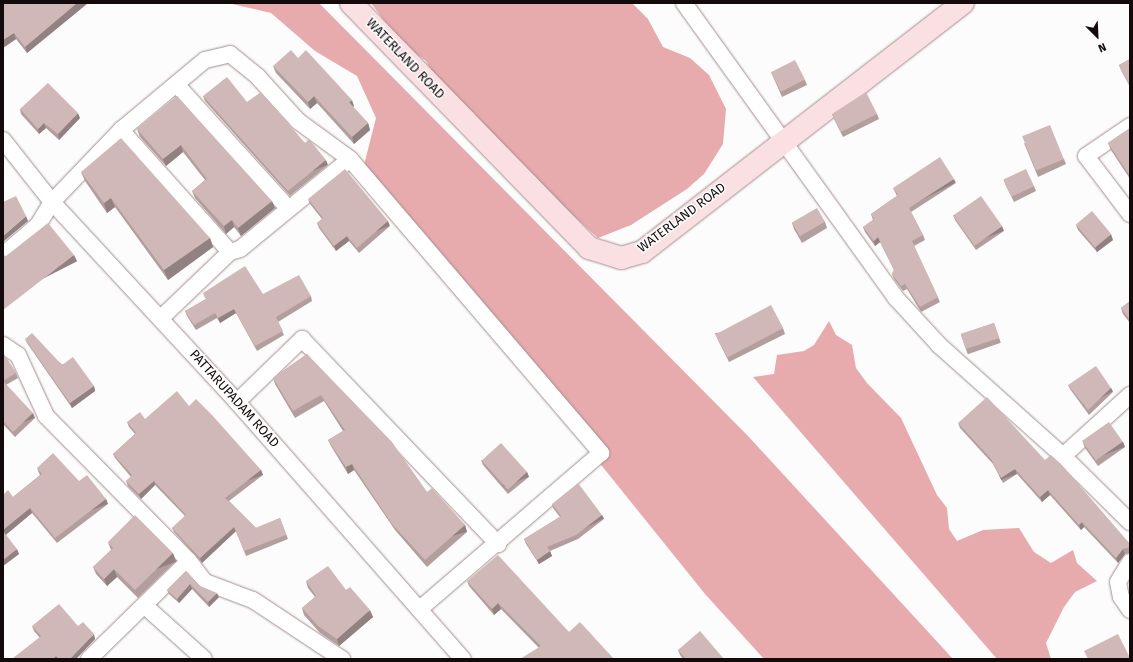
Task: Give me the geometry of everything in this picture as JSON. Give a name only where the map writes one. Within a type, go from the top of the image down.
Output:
[{"type":"main road","name":"WATERLAND ROAD","points":[[351,3],[589,248],[604,256],[621,258],[642,252],[784,140],[963,3]]},
{"type":"street","points":[[684,3],[784,140],[896,298],[939,345],[1063,456],[1130,522]]},
{"type":"street","points":[[3,255],[38,225],[52,202],[121,130],[205,60],[230,54],[258,77],[298,121],[350,159],[602,453],[498,544],[421,608]]},
{"type":"street","points":[[176,84],[288,208]]},
{"type":"street","points":[[1130,126],[1086,156],[1130,214]]},
{"type":"street","points":[[121,130],[230,252]]},
{"type":"street","name":"PATTARUPADAM ROAD","points":[[3,140],[52,202],[161,318],[237,402],[421,608],[463,659]]},
{"type":"street","points":[[161,318],[230,252],[240,249],[288,208],[350,159]]},
{"type":"street","points":[[237,402],[302,339],[498,544]]},
{"type":"street","points":[[3,345],[18,355],[46,416],[190,561],[205,582],[253,600],[342,659]]},
{"type":"street","points":[[1063,456],[1130,395]]},
{"type":"street","points":[[89,659],[190,561]]},
{"type":"street","points":[[1130,562],[1118,582],[1121,597],[1130,610]]},
{"type":"street","points":[[145,606],[204,659]]},
{"type":"shaded area","points":[[228,3],[319,3],[748,436],[953,659],[764,659],[705,594],[363,169],[376,118],[357,76],[315,51],[271,13]]},
{"type":"shaded area","points":[[371,3],[632,3],[648,19],[663,47],[690,58],[709,75],[726,109],[723,144],[704,174],[687,189],[631,225],[598,238],[492,141],[475,114],[437,81],[426,61],[401,43]]},
{"type":"shaded area","points":[[829,321],[836,335],[852,345],[856,368],[867,383],[901,418],[937,495],[947,508],[949,529],[957,541],[983,530],[1019,528],[1034,552],[1051,563],[1073,550],[1077,563],[1097,581],[1075,592],[1064,607],[1046,643],[1051,659],[997,659],[753,377],[774,374],[777,355],[804,351],[814,345]]},
{"type":"building","points":[[3,3],[77,3],[25,47],[14,33],[3,40]]},
{"type":"building","points":[[291,50],[298,58],[306,50],[352,100],[349,102],[368,123],[352,137],[314,96],[308,102],[273,66]]},
{"type":"building","points":[[1130,59],[1130,86],[1119,65]]},
{"type":"building","points":[[795,60],[805,80],[781,92],[771,72]]},
{"type":"building","points":[[227,77],[247,102],[261,92],[305,143],[309,139],[326,160],[288,191],[203,96]]},
{"type":"building","points":[[48,83],[78,113],[58,134],[44,123],[38,129],[20,109]]},
{"type":"building","points":[[866,92],[877,114],[841,132],[832,114]]},
{"type":"building","points":[[177,96],[272,201],[238,228],[232,220],[224,226],[192,191],[207,179],[181,145],[163,159],[137,129]]},
{"type":"building","points":[[1050,125],[1064,159],[1036,171],[1022,136]]},
{"type":"building","points":[[1130,128],[1130,176],[1108,143]]},
{"type":"building","points":[[121,138],[210,238],[164,270],[111,198],[104,203],[81,172]]},
{"type":"building","points":[[940,157],[954,179],[909,208],[923,235],[912,241],[938,297],[920,307],[905,284],[901,286],[892,274],[894,269],[878,237],[874,241],[863,227],[874,219],[871,214],[898,195],[893,188]]},
{"type":"building","points":[[345,169],[388,221],[357,248],[347,236],[334,246],[317,223],[323,218],[308,199]]},
{"type":"building","points":[[1026,169],[1034,186],[1011,197],[1003,180]]},
{"type":"building","points":[[16,196],[26,216],[3,236],[3,202]]},
{"type":"building","points":[[981,196],[1002,226],[974,246],[953,216]]},
{"type":"building","points":[[817,208],[825,222],[800,236],[792,222]]},
{"type":"building","points":[[1092,211],[1111,234],[1095,247],[1076,224]]},
{"type":"building","points":[[48,223],[74,255],[3,310],[3,255],[6,256]]},
{"type":"building","points":[[245,266],[263,294],[299,275],[311,296],[276,317],[283,331],[255,346],[234,309],[218,318],[215,313],[194,325],[185,311],[206,299],[203,293]]},
{"type":"building","points":[[1130,301],[1130,320],[1121,308]]},
{"type":"building","points":[[771,305],[783,328],[728,358],[715,335]]},
{"type":"building","points":[[994,323],[999,338],[966,349],[961,334]]},
{"type":"building","points":[[32,333],[62,365],[73,357],[94,386],[70,403],[25,339]]},
{"type":"building","points":[[3,353],[16,373],[3,381]]},
{"type":"building","points":[[307,354],[392,442],[427,492],[432,488],[465,525],[425,560],[392,524],[352,464],[346,467],[328,440],[345,430],[321,395],[293,411],[273,378]]},
{"type":"building","points":[[1096,366],[1111,388],[1088,410],[1068,385]]},
{"type":"building","points":[[3,381],[33,413],[13,432],[3,421]]},
{"type":"building","points":[[177,391],[189,406],[196,399],[261,470],[225,498],[256,528],[280,518],[286,535],[244,551],[234,527],[200,558],[172,528],[186,515],[154,481],[139,494],[126,481],[132,475],[113,454],[136,433],[127,422],[140,412],[145,419]]},
{"type":"building","points":[[987,397],[1045,460],[1051,455],[1062,465],[1130,544],[1130,547],[1123,549],[1116,558],[1082,522],[1079,525],[1048,490],[1040,497],[1015,469],[1001,478],[991,459],[958,423]]},
{"type":"building","points":[[1109,422],[1123,442],[1096,461],[1082,441]]},
{"type":"building","points":[[501,443],[527,472],[508,489],[482,460]]},
{"type":"building","points":[[53,453],[79,481],[87,475],[106,499],[55,538],[30,508],[3,530],[3,495],[8,490],[13,497],[42,474],[37,468]]},
{"type":"building","points":[[578,483],[602,515],[576,535],[547,547],[550,551],[537,560],[524,539],[561,516],[552,504]]},
{"type":"building","points":[[135,515],[173,553],[135,590],[114,569],[104,579],[93,567],[113,548],[108,542]]},
{"type":"building","points":[[3,531],[17,549],[3,560]]},
{"type":"building","points":[[498,555],[569,632],[580,622],[614,659],[520,659],[541,646],[498,603],[492,609],[467,581]]},
{"type":"building","points":[[328,566],[346,590],[350,587],[370,610],[337,639],[318,626],[302,608],[316,596],[306,581]]},
{"type":"building","points":[[186,571],[200,586],[217,593],[208,602],[190,584],[177,599],[167,590]]},
{"type":"building","points":[[59,604],[78,626],[83,622],[94,634],[70,659],[59,659],[56,656],[53,659],[12,659],[41,636],[32,626]]},
{"type":"building","points":[[700,631],[724,659],[686,659],[678,650]]},
{"type":"building","points":[[1118,634],[1130,659],[1088,659],[1084,651]]}]
